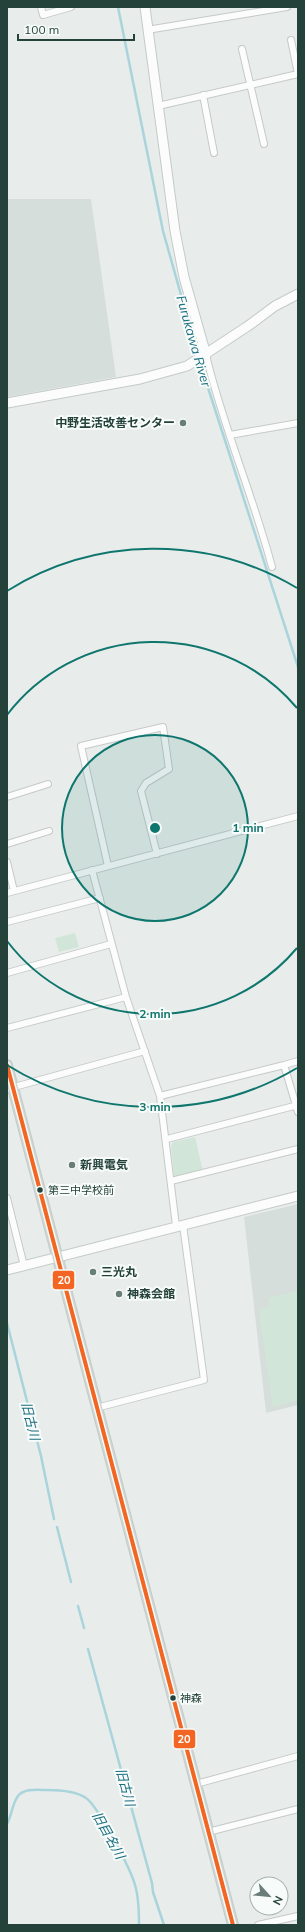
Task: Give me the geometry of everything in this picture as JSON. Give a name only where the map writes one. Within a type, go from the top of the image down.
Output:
[{"type":"main road","points":[[7,1064],[10,1088],[57,1257],[233,1925]]},
{"type":"street","points":[[41,7],[43,15],[71,7]]},
{"type":"street","points":[[144,7],[175,231],[184,277],[230,435],[262,528],[272,567]]},
{"type":"street","points":[[147,30],[287,7]]},
{"type":"street","points":[[158,106],[298,74],[291,40]]},
{"type":"street","points":[[242,49],[264,144]]},
{"type":"street","points":[[203,95],[214,153]]},
{"type":"street","points":[[7,403],[140,379],[174,371],[206,355],[275,306],[298,294]]},
{"type":"street","points":[[230,435],[298,423]]},
{"type":"street","points":[[108,866],[81,746],[163,727],[169,769],[146,783],[141,791],[157,854]]},
{"type":"street","points":[[7,797],[48,784]]},
{"type":"street","points":[[7,893],[298,816]]},
{"type":"street","points":[[7,844],[49,831]]},
{"type":"street","points":[[7,862],[14,891]]},
{"type":"street","points":[[92,870],[126,997],[160,1096],[204,1380],[96,1408]]},
{"type":"street","points":[[7,922],[100,898]]},
{"type":"street","points":[[7,973],[112,944]]},
{"type":"street","points":[[7,1028],[126,997]]},
{"type":"street","points":[[10,1088],[145,1051]]},
{"type":"street","points":[[160,1096],[298,1061]]},
{"type":"street","points":[[167,1139],[297,1108],[284,1065]]},
{"type":"street","points":[[172,1181],[298,1149]]},
{"type":"street","points":[[7,1270],[298,1196]]},
{"type":"street","points":[[7,1198],[24,1266]]},
{"type":"street","points":[[196,1784],[298,1756]]},
{"type":"street","points":[[208,1832],[298,1809]]},
{"type":"street","points":[[258,1925],[298,1916]]},
{"type":"shaded area","points":[[7,199],[91,199],[116,377],[7,397]]},
{"type":"shaded area","points":[[298,1204],[298,1405],[266,1413],[244,1217]]},
{"type":"green space","points":[[75,933],[79,947],[59,952],[55,938]]},
{"type":"green space","points":[[195,1137],[203,1171],[177,1178],[174,1175],[171,1146],[173,1142]]},
{"type":"green space","points":[[298,1291],[298,1400],[273,1407],[259,1310],[270,1306],[269,1298]]},
{"type":"waterway","name":"Furukawa River","points":[[118,7],[163,231],[201,366],[298,667]]},
{"type":"waterway","name":"旧古川","points":[[7,1323],[41,1456],[54,1519]]},
{"type":"waterway","name":"旧古川","points":[[57,1527],[71,1582]]},
{"type":"waterway","name":"旧古川","points":[[78,1606],[84,1628]]},
{"type":"waterway","name":"旧古川","points":[[88,1649],[152,1883],[153,1892],[164,1925]]},
{"type":"waterway","name":"旧目名川","points":[[7,1824],[16,1799],[21,1793],[27,1791],[72,1792],[86,1798],[106,1825],[132,1877],[137,1895],[139,1925]]},
{"type":"transit line","name":"20","points":[[7,1065],[233,1925]]},
{"type":"place","name":"中野生活改善センター","points":[[183,423]]},
{"type":"place","name":"新興電気","points":[[72,1165]]},
{"type":"place","name":"第三中学校前","points":[[40,1190]]},
{"type":"place","name":"三光丸","points":[[93,1272]]},
{"type":"place","name":"神森会館","points":[[119,1294]]},
{"type":"place","name":"神森","points":[[173,1698]]}]
